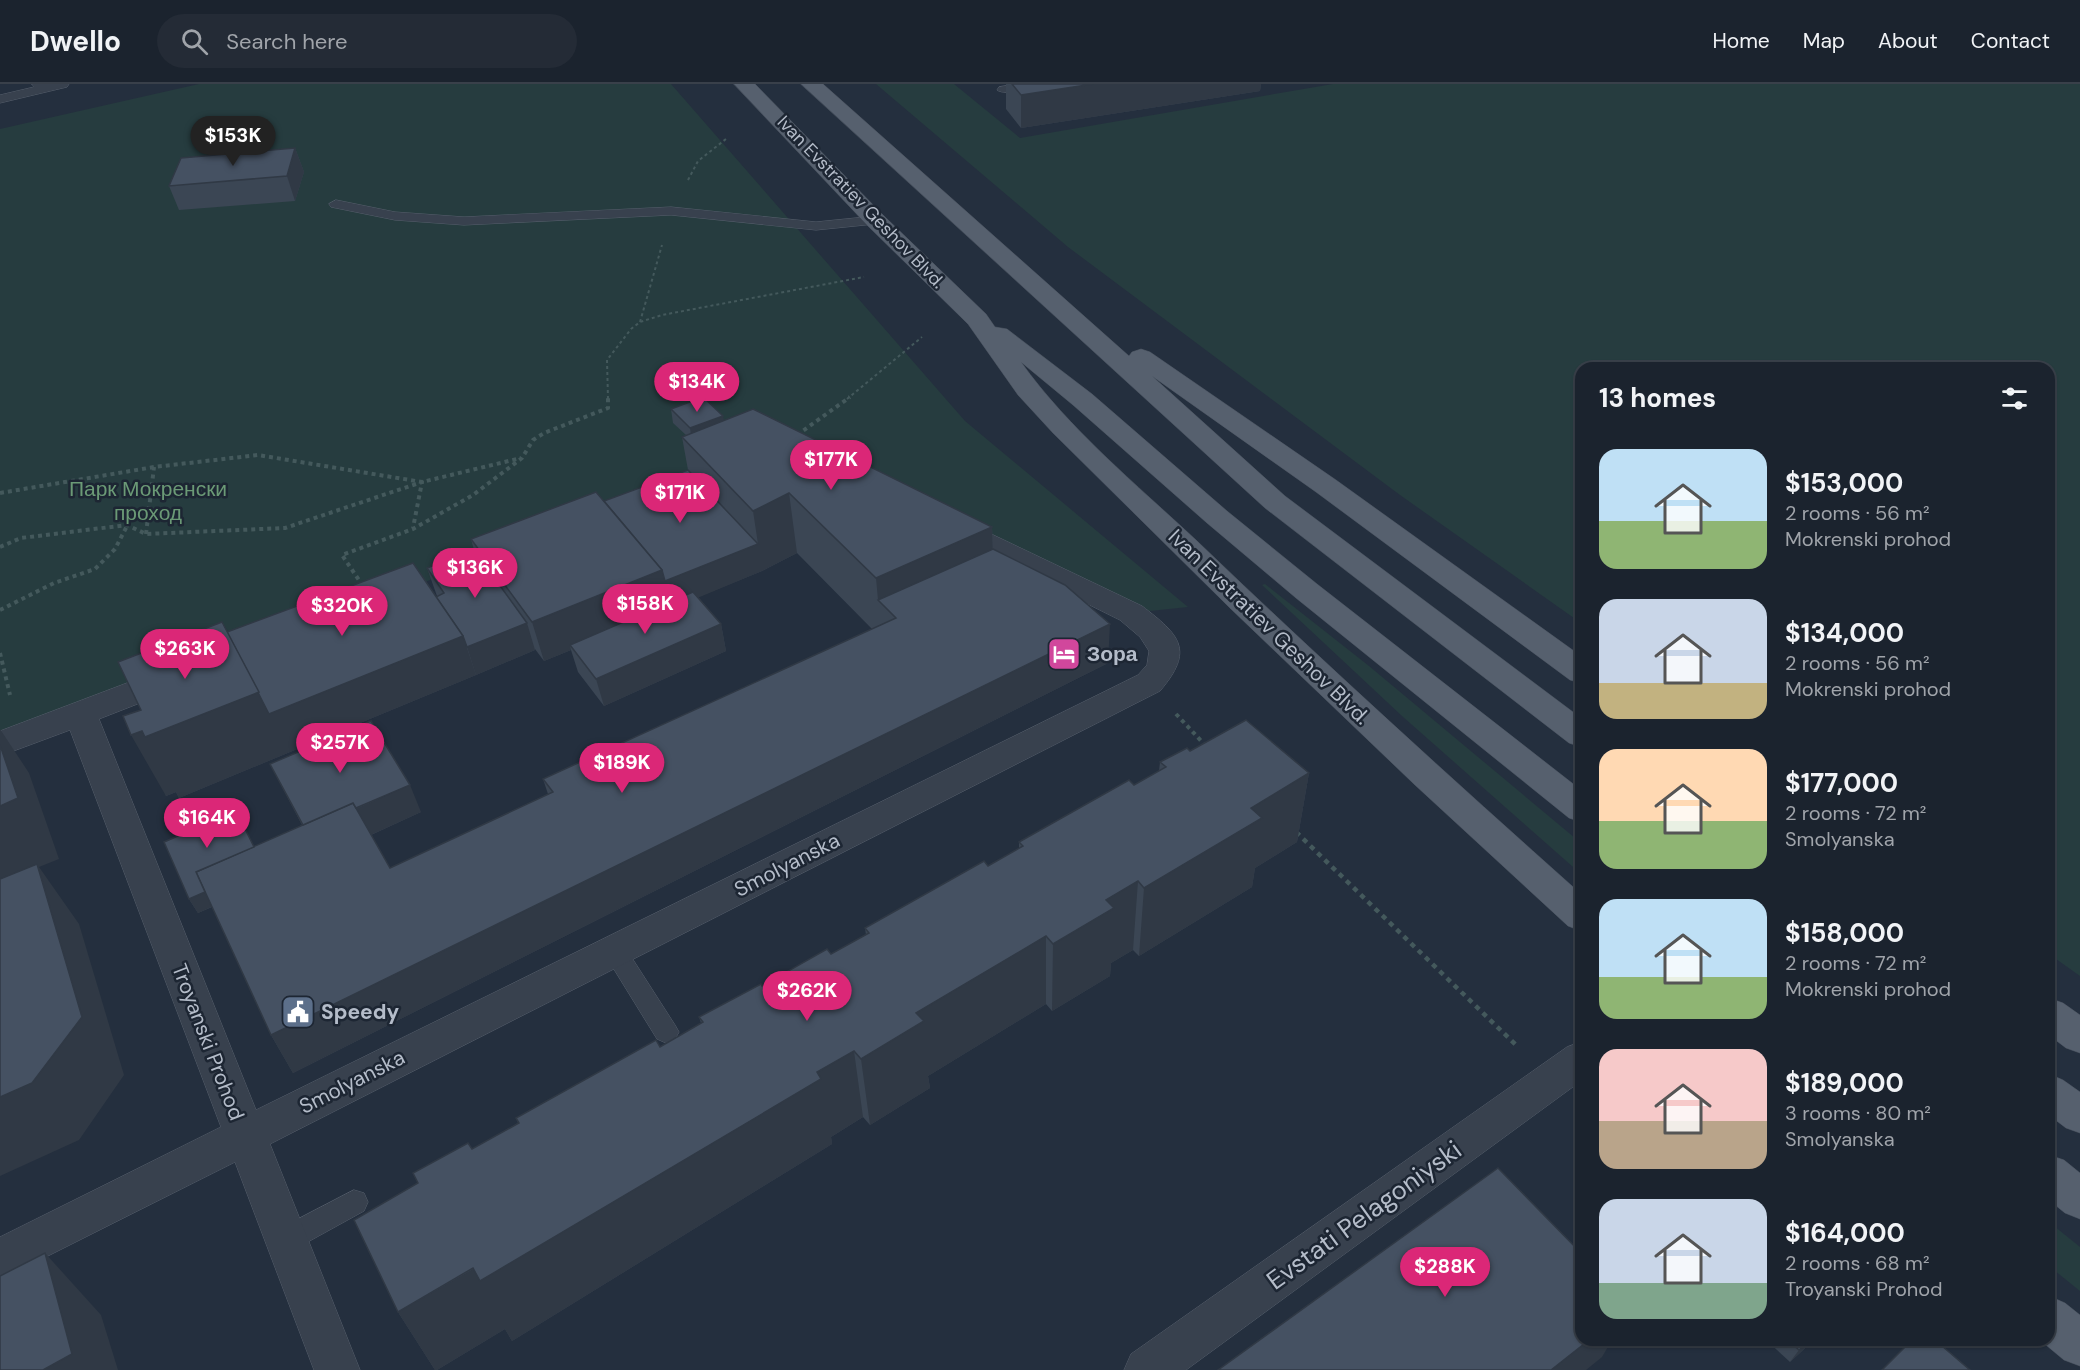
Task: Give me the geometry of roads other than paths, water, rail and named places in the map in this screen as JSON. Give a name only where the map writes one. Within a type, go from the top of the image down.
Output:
[{"type":"main road","name":"Ivan Evstratiev Geshov Blvd.","points":[[744,84],[875,220],[977,319],[1040,363],[1217,517],[1575,804]]},
{"type":"main road","points":[[811,84],[1275,502],[1575,730]]},
{"type":"main road","points":[[1029,278],[1326,486],[1575,668]]},
{"type":"main road","name":"Ivan Evstratiev Geshov Blvd.","points":[[977,319],[1027,389],[1062,427],[1258,618],[1575,911]]},
{"type":"main road","points":[[2055,1018],[2080,1036]]},
{"type":"main road","points":[[2055,1096],[2080,1115]]},
{"type":"main road","points":[[2055,1179],[2080,1198]]},
{"type":"main road","points":[[2055,1323],[2080,1344]]},
{"type":"street","name":"Smolyanska","points":[[0,1259],[1149,683],[1163,666],[1165,649],[1153,630],[1131,613],[928,514]]},
{"type":"street","points":[[0,744],[200,668]]},
{"type":"street","name":"Troyanski Prohod","points":[[80,713],[337,1370]]},
{"type":"street","name":"Evstati Pelagoniyski","points":[[1147,1370],[1566,1070]]},
{"type":"lane","points":[[0,99],[40,87],[63,84]]},
{"type":"lane","points":[[1003,90],[1044,84]]},
{"type":"lane","points":[[336,204],[395,216],[464,221],[671,211],[816,226],[875,220]]},
{"type":"lane","points":[[615,951],[666,1032]]},
{"type":"lane","points":[[285,1240],[354,1203]]},
{"type":"place","name":"Зора","points":[[1064,654]]},
{"type":"place","name":"Speedy","points":[[298,1012]]},
{"type":"park label","name":"Парк Мокренски проход","points":[[148,501]]}]
